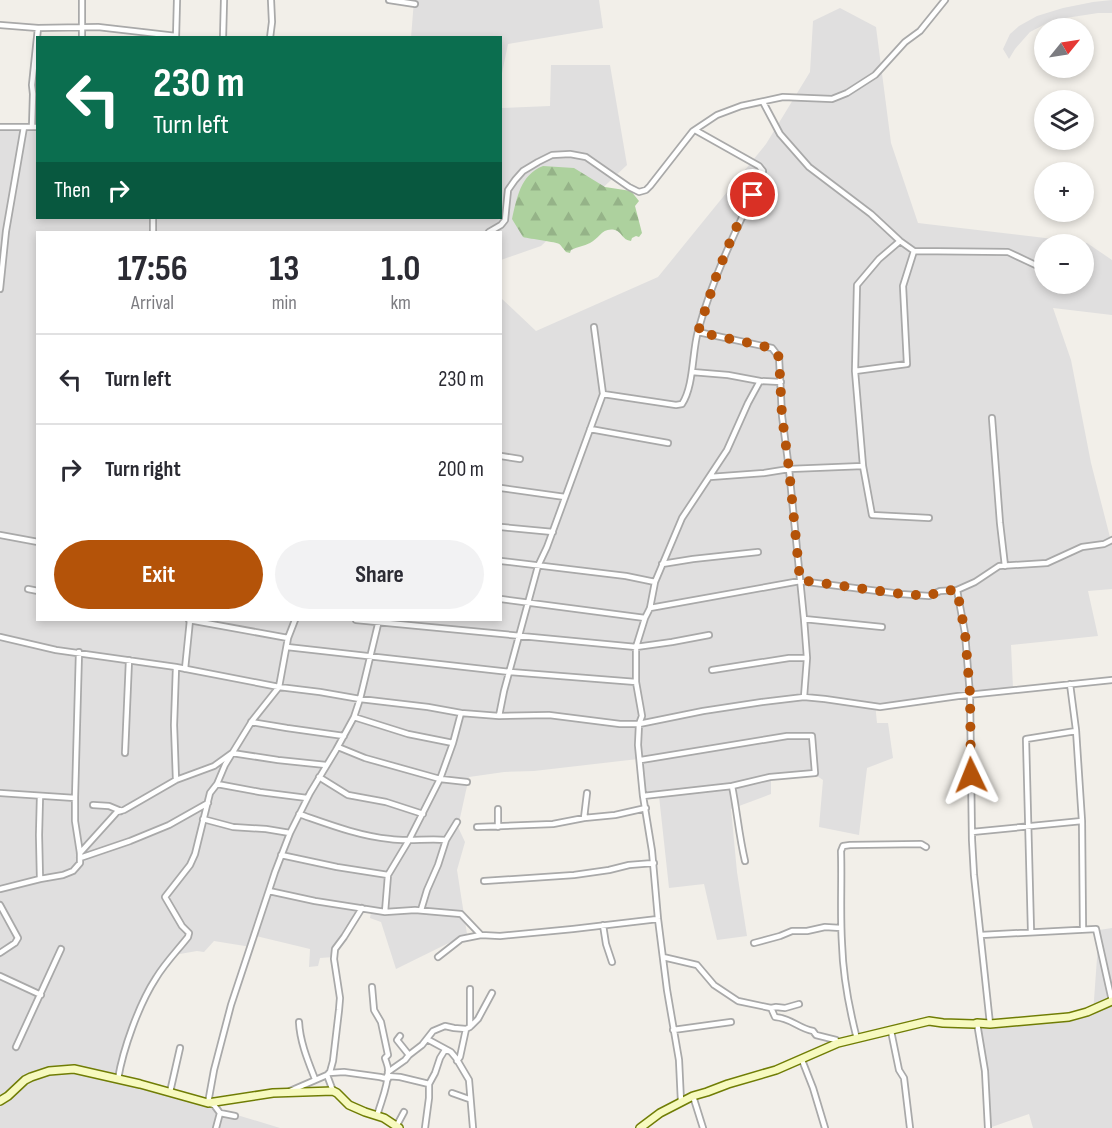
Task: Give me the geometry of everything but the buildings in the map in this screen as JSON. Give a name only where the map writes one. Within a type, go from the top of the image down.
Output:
[{"type":"street","points":[[82,0],[82,36]]},
{"type":"street","points":[[176,36],[177,0]]},
{"type":"street","points":[[224,0],[224,36]]},
{"type":"street","points":[[270,36],[271,0]]},
{"type":"street","points":[[389,0],[415,4]]},
{"type":"street","points":[[491,231],[505,220],[508,189],[523,171],[538,162],[552,155],[570,154],[586,157],[629,187],[639,192],[646,190],[695,130],[725,112],[741,106],[783,97],[832,99],[847,93],[875,75],[905,42],[920,31],[945,0]]},
{"type":"street","points":[[0,25],[38,28],[98,27],[168,36]]},
{"type":"street","points":[[37,36],[38,28]]},
{"type":"street","points":[[129,36],[130,31]]},
{"type":"street","points":[[0,127],[35,127],[32,85],[36,47]]},
{"type":"street","points":[[764,102],[780,134],[809,167],[871,214],[914,251],[1008,252],[1034,264]]},
{"type":"street","points":[[0,289],[6,231],[24,127]]},
{"type":"street","points":[[603,394],[676,405],[682,404],[686,399],[698,332],[717,274],[763,171],[759,166],[695,130]]},
{"type":"street","points":[[900,241],[879,259],[857,285],[855,371],[863,466],[872,515],[929,518]]},
{"type":"street","points":[[855,371],[907,364],[903,286],[914,251]]},
{"type":"street","points":[[499,716],[538,566],[603,394],[594,327]]},
{"type":"street","points":[[698,332],[772,348],[779,357],[782,416],[807,658],[804,698]]},
{"type":"street","points":[[692,372],[781,382]]},
{"type":"street","points":[[681,1102],[679,1059],[663,957],[654,863],[643,796],[638,745],[639,724],[642,716],[636,681],[636,647],[650,608],[655,582],[682,518],[727,450],[760,381]]},
{"type":"street","points":[[992,418],[1005,566]]},
{"type":"street","points":[[590,429],[668,442]]},
{"type":"street","points":[[502,456],[520,459]]},
{"type":"street","points":[[710,477],[789,469],[863,466]]},
{"type":"street","points":[[502,488],[565,497]]},
{"type":"street","points":[[502,527],[552,532]]},
{"type":"street","points":[[0,535],[36,542]]},
{"type":"street","points":[[650,608],[800,580],[929,596],[940,591],[957,590],[975,582],[999,566],[1047,563],[1082,547],[1104,544],[1112,540]]},
{"type":"street","points":[[662,564],[758,552]]},
{"type":"street","points":[[502,561],[626,576],[655,582]]},
{"type":"street","points":[[28,589],[36,591]]},
{"type":"street","points":[[957,590],[965,633],[970,694],[972,832],[990,1024]]},
{"type":"street","points":[[502,599],[645,618]]},
{"type":"street","points":[[804,619],[882,627]]},
{"type":"street","points":[[185,669],[190,621]]},
{"type":"street","points":[[195,621],[288,638]]},
{"type":"street","points":[[118,1079],[122,1059],[137,1015],[150,988],[168,960],[188,937],[189,933],[182,926],[165,897],[190,865],[195,854],[210,793],[217,784],[225,765],[251,722],[279,687],[288,638],[296,621]]},
{"type":"street","points":[[208,1103],[231,1005],[281,855],[307,798],[354,717],[378,621],[636,647],[709,636]]},
{"type":"street","points":[[0,637],[56,650],[360,699],[461,713],[499,716],[549,715],[620,724],[639,724],[703,711],[804,698],[880,706],[970,694],[1112,680]]},
{"type":"street","points":[[287,647],[510,672],[636,681]]},
{"type":"street","points":[[0,889],[63,875],[73,871],[80,863],[75,821],[79,652]]},
{"type":"street","points":[[712,670],[789,658],[807,658]]},
{"type":"street","points":[[125,753],[129,660]]},
{"type":"street","points":[[176,668],[174,725],[176,780]]},
{"type":"street","points":[[1070,684],[1082,821],[1083,929]]},
{"type":"street","points":[[385,912],[388,875],[440,779],[461,713]]},
{"type":"street","points":[[354,717],[408,734],[453,743]]},
{"type":"street","points":[[251,722],[344,736]]},
{"type":"street","points":[[1031,932],[1026,739],[1076,732]]},
{"type":"street","points":[[640,760],[787,736],[812,736],[815,773],[770,777],[732,786],[643,796]]},
{"type":"street","points":[[338,747],[365,758],[440,779],[467,782]]},
{"type":"street","points":[[80,856],[117,812],[176,780],[214,766],[232,753],[326,765]]},
{"type":"street","points":[[319,777],[348,795],[386,802],[423,814]]},
{"type":"street","points":[[217,784],[307,798]]},
{"type":"street","points":[[732,786],[745,861]]},
{"type":"street","points":[[0,793],[75,798]]},
{"type":"street","points":[[584,818],[587,793]]},
{"type":"street","points":[[40,796],[40,879]]},
{"type":"street","points":[[80,856],[129,841],[169,825],[208,803]]},
{"type":"street","points":[[93,805],[109,806],[121,811]]},
{"type":"street","points":[[477,827],[553,824],[646,808]]},
{"type":"street","points":[[498,809],[498,826]]},
{"type":"street","points":[[299,814],[347,830],[389,839],[446,840]]},
{"type":"street","points":[[203,819],[233,827],[290,833]]},
{"type":"street","points":[[972,832],[1082,821]]},
{"type":"street","points":[[421,910],[446,840],[457,822]]},
{"type":"street","points":[[857,1040],[844,979],[841,928],[841,851],[843,846],[850,845],[921,844],[926,847]]},
{"type":"street","points":[[281,855],[388,875]]},
{"type":"street","points":[[484,881],[574,875],[654,863]]},
{"type":"street","points":[[269,891],[385,912],[421,910],[461,914],[481,935]]},
{"type":"street","points":[[0,905],[18,938],[15,943],[0,953]]},
{"type":"street","points":[[333,1091],[328,1074],[333,1061],[340,998],[334,959],[335,949],[362,908]]},
{"type":"street","points":[[438,957],[461,939],[481,935],[500,936],[658,919]]},
{"type":"street","points":[[603,925],[612,962]]},
{"type":"street","points":[[754,943],[792,931],[807,931],[825,927],[841,928]]},
{"type":"street","points":[[640,1128],[660,1113],[693,1096],[776,1070],[838,1043],[929,1021],[990,1024],[1069,1017],[1112,1001],[1096,928],[981,935]]},
{"type":"street","points":[[16,1047],[61,949]]},
{"type":"street","points":[[663,957],[697,965],[714,985],[738,1001],[771,1008],[786,1008],[799,1004]]},
{"type":"street","points":[[0,976],[40,995]]},
{"type":"street","points":[[372,987],[374,1010],[381,1022],[388,1055],[385,1058],[388,1076],[386,1089],[377,1116]]},
{"type":"street","points":[[458,1061],[468,1028],[470,989]]},
{"type":"street","points":[[388,1076],[434,1031],[445,1026],[468,1028],[478,1019],[492,993]]},
{"type":"street","points":[[771,1008],[775,1017],[787,1018],[804,1029],[813,1031],[816,1035],[836,1040],[838,1043]]},
{"type":"street","points":[[299,1022],[305,1051],[315,1079]]},
{"type":"street","points":[[673,1030],[731,1022]]},
{"type":"street","points":[[977,1023],[985,1071],[988,1128]]},
{"type":"street","points":[[891,1031],[899,1070],[904,1078],[910,1128]]},
{"type":"street","points":[[400,1036],[397,1040],[409,1055]]},
{"type":"street","points":[[427,1039],[451,1052],[469,1080],[472,1128]]},
{"type":"street","points":[[170,1092],[180,1048]]},
{"type":"street","points":[[425,1128],[429,1084],[445,1050]]},
{"type":"street","points":[[802,1060],[825,1128]]},
{"type":"street","points":[[0,1101],[25,1080],[49,1071],[74,1069],[208,1103],[214,1105],[220,1113],[235,1116]]},
{"type":"street","points":[[288,1092],[328,1074],[344,1072],[400,1077],[429,1084]]},
{"type":"street","points":[[208,1103],[288,1092],[333,1091],[349,1105],[384,1118],[396,1126],[405,1112]]},
{"type":"street","points":[[452,1093],[469,1099]]},
{"type":"street","points":[[693,1096],[703,1128]]},
{"type":"street","points":[[220,1113],[216,1126],[225,1128]]},
{"type":"shaded area","points":[[414,0],[599,0],[603,28],[508,44],[502,73],[502,36],[411,36]]},
{"type":"shaded area","points":[[1112,0],[1112,13],[1066,18],[1034,18],[1034,30],[1015,49],[1009,59],[1003,49],[1010,34],[1019,26],[1037,16],[1093,2]]},
{"type":"shaded area","points":[[840,8],[876,27],[891,143],[918,223],[1034,237],[1034,294],[1094,294],[1094,248],[1112,260],[1112,315],[1053,308],[1071,360],[1091,463],[1112,545],[1112,589],[1088,591],[1098,636],[1011,645],[1013,688],[910,702],[875,703],[877,723],[888,723],[893,758],[867,768],[859,835],[819,827],[823,780],[817,776],[798,773],[771,776],[771,794],[731,809],[737,872],[747,936],[717,940],[704,884],[669,888],[659,796],[644,797],[638,759],[469,777],[458,827],[465,842],[457,870],[467,934],[396,969],[381,922],[370,918],[371,912],[362,909],[336,948],[334,957],[320,958],[318,966],[309,967],[310,949],[256,936],[251,947],[214,941],[204,952],[174,955],[155,982],[115,1078],[280,1128],[0,1128],[0,128],[36,130],[36,219],[502,219],[502,108],[550,106],[551,65],[610,65],[627,165],[541,246],[502,260],[502,231],[36,231],[36,621],[502,621],[502,299],[536,331],[658,277],[766,144],[810,72],[813,21]]},
{"type":"shaded area","points":[[1112,928],[1112,1128],[1033,1128],[1029,1114],[989,1128],[976,1026],[1068,1020],[1093,1014],[1099,930]]},
{"type":"green space","points":[[543,166],[574,168],[605,187],[631,191],[639,201],[635,206],[642,233],[639,237],[632,238],[631,241],[615,230],[607,230],[588,244],[571,250],[570,253],[557,243],[523,237],[512,219],[516,203],[524,181],[535,170]]},
{"type":"route","points":[[753,195],[734,232],[717,274],[698,332],[772,348],[777,352],[800,580],[929,596],[940,591],[957,590],[965,633],[970,694],[971,775]]}]
